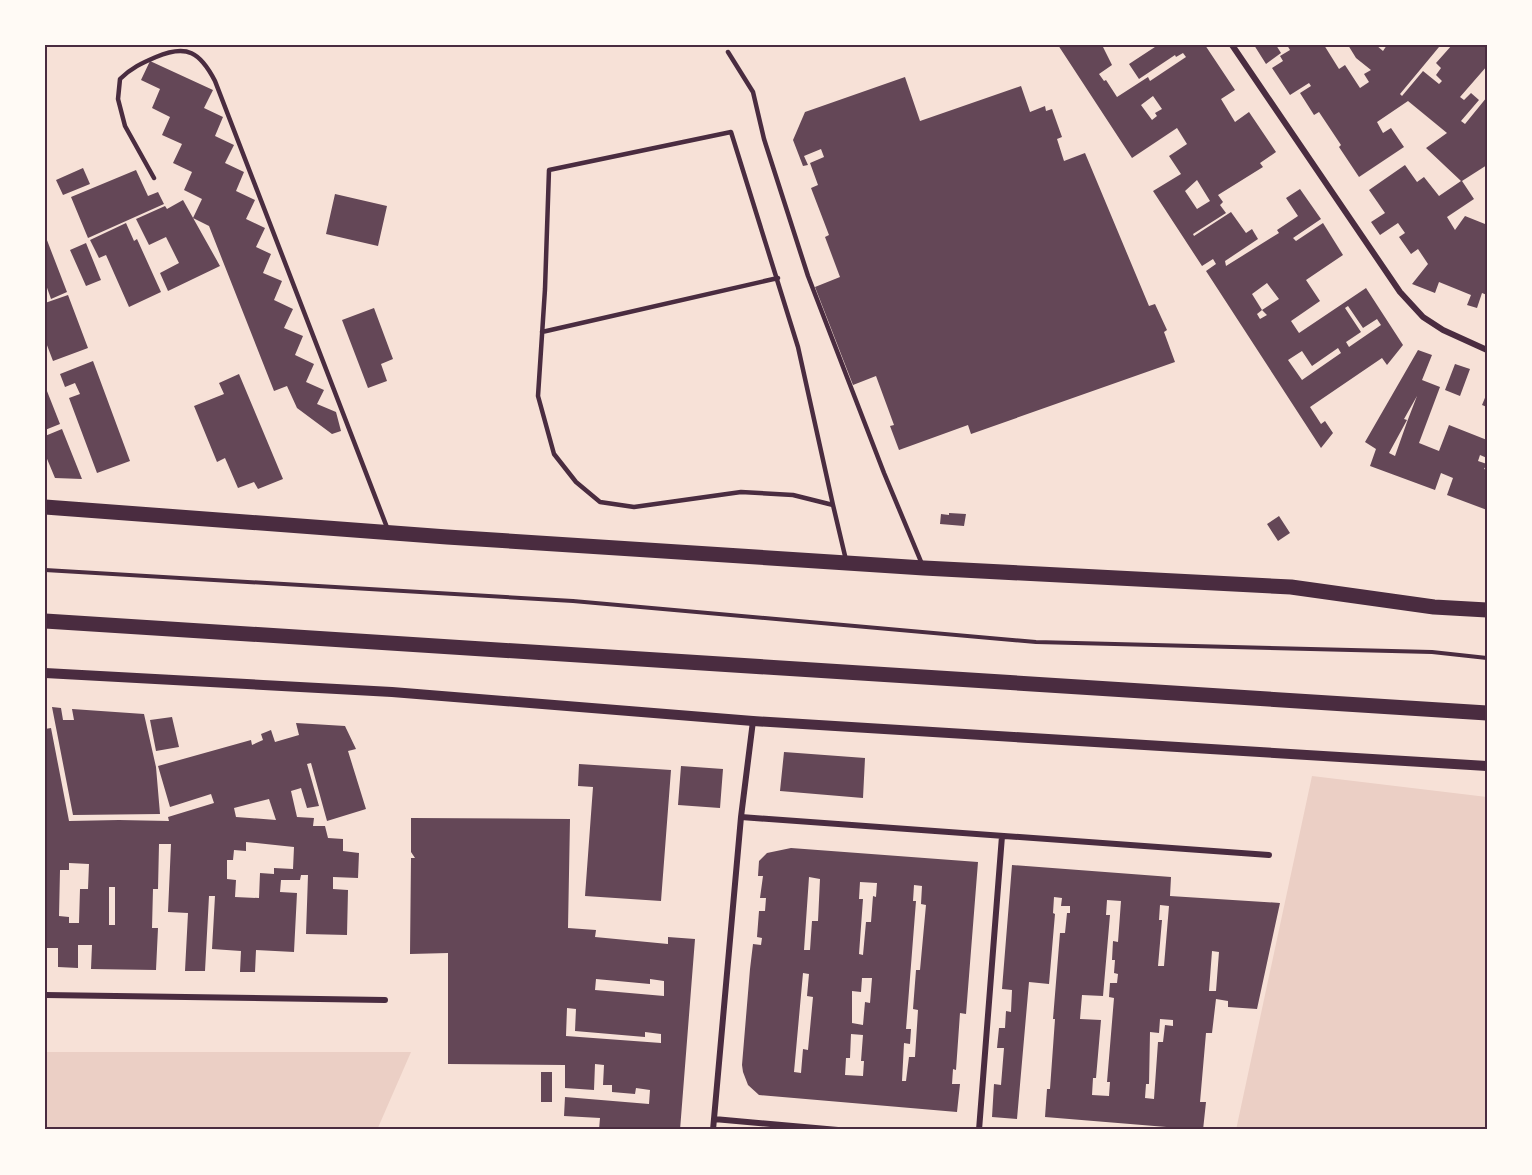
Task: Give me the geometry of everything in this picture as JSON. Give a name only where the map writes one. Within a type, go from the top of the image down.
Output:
[{"type":"main road","points":[[45,507],[924,568],[1291,586],[1434,607],[1487,610]]},
{"type":"main road","points":[[45,621],[1487,713]]},
{"type":"street","points":[[1232,45],[1400,292],[1423,317],[1443,330],[1487,350]]},
{"type":"street","points":[[45,674],[392,692],[753,721],[1487,766]]},
{"type":"street","points":[[713,1130],[741,818],[753,721]]},
{"type":"street","points":[[741,818],[1269,855]]},
{"type":"street","points":[[979,1130],[1002,836]]},
{"type":"street","points":[[45,995],[385,1000]]},
{"type":"street","points":[[714,1119],[838,1130]]},
{"type":"lane","points":[[154,178],[125,126],[118,99],[120,79],[136,65],[171,50],[184,50],[206,64],[215,81],[389,532]]},
{"type":"lane","points":[[728,52],[753,92],[764,139],[808,276],[884,473],[924,568]]},
{"type":"lane","points":[[833,505],[793,495],[741,492],[634,507],[600,502],[576,482],[554,454],[538,396],[549,170],[731,132],[798,347],[847,563]]},
{"type":"lane","points":[[542,332],[778,278]]},
{"type":"path","points":[[45,570],[573,601],[1036,642],[1420,652],[1487,658]]},
{"type":"shaded area","points":[[1312,776],[1487,797],[1487,1130],[1236,1130]]},
{"type":"shaded area","points":[[45,1052],[411,1052],[377,1130],[45,1130]]},
{"type":"building","points":[[1058,45],[1102,45],[1112,65],[1099,74],[1104,81],[1106,80],[1117,97],[1148,77],[1150,81],[1186,57],[1183,53],[1176,57],[1175,55],[1139,79],[1129,64],[1158,45],[1205,45],[1235,90],[1221,99],[1235,122],[1249,112],[1276,152],[1260,163],[1263,167],[1218,195],[1223,202],[1220,205],[1226,213],[1193,234],[1194,236],[1231,212],[1246,233],[1252,229],[1258,239],[1225,261],[1226,266],[1279,233],[1277,230],[1298,216],[1286,198],[1300,189],[1321,219],[1293,238],[1296,241],[1323,223],[1343,255],[1306,280],[1320,301],[1291,321],[1299,333],[1366,288],[1403,345],[1387,365],[1382,358],[1310,407],[1321,424],[1325,421],[1333,433],[1321,448],[1206,271],[1216,264],[1213,259],[1202,266],[1153,191],[1181,174],[1169,156],[1187,144],[1177,128],[1132,158]],"holes":[[[1153,96],[1162,109],[1155,113],[1157,116],[1152,120],[1141,105]],[[1197,180],[1210,201],[1197,209],[1185,191]],[[1267,283],[1279,299],[1262,310],[1252,294]],[[1348,306],[1363,328],[1377,319],[1381,325],[1349,347],[1346,342],[1361,332],[1345,308]],[[1262,310],[1267,315],[1260,319],[1257,314]],[[1338,348],[1341,353],[1302,380],[1288,360],[1302,351],[1312,366]]]},
{"type":"building","points":[[1254,45],[1276,45],[1281,53],[1266,64]]},
{"type":"building","points":[[1287,45],[1324,45],[1339,69],[1345,65],[1360,88],[1369,82],[1364,74],[1371,70],[1356,58],[1348,45],[1376,45],[1383,51],[1387,45],[1437,45],[1439,47],[1400,94],[1402,96],[1423,71],[1439,84],[1442,81],[1436,75],[1441,68],[1436,63],[1452,45],[1487,45],[1487,66],[1460,97],[1464,100],[1471,93],[1479,100],[1461,121],[1465,124],[1487,97],[1487,165],[1462,181],[1474,199],[1447,217],[1455,230],[1465,216],[1485,224],[1487,220],[1487,295],[1482,293],[1477,308],[1467,305],[1471,295],[1439,282],[1435,293],[1412,284],[1428,264],[1418,249],[1411,254],[1399,237],[1405,233],[1398,223],[1380,235],[1371,222],[1385,213],[1369,190],[1405,165],[1417,182],[1424,177],[1439,196],[1461,181],[1426,148],[1447,133],[1408,101],[1377,122],[1383,133],[1391,128],[1404,147],[1359,177],[1319,112],[1314,115],[1300,93],[1311,86],[1309,83],[1290,95],[1272,68],[1283,61],[1280,56],[1290,50]]},
{"type":"building","points":[[150,61],[213,90],[204,108],[223,117],[215,136],[234,145],[225,163],[244,172],[236,191],[255,200],[246,219],[265,228],[256,247],[271,254],[263,273],[282,281],[274,300],[293,309],[284,328],[303,336],[295,355],[314,364],[306,382],[324,390],[317,404],[336,412],[341,431],[332,434],[297,408],[287,386],[274,391],[209,226],[193,218],[202,199],[184,190],[192,172],[173,163],[182,144],[162,135],[170,117],[152,108],[160,89],[141,80]]},
{"type":"building","points":[[905,77],[920,121],[1021,86],[1030,112],[1045,106],[1046,111],[1052,109],[1062,137],[1057,139],[1064,161],[1085,153],[1149,306],[1155,304],[1167,330],[1164,332],[1175,362],[971,434],[968,425],[899,450],[890,426],[894,425],[876,376],[853,385],[815,287],[840,277],[825,237],[829,235],[811,188],[818,185],[810,163],[824,157],[821,149],[804,156],[808,165],[803,166],[793,140],[805,112]]},
{"type":"building","points":[[83,168],[90,184],[63,195],[56,180]]},
{"type":"building","points":[[136,170],[148,196],[158,192],[164,204],[88,238],[71,197]]},
{"type":"building","points":[[335,194],[387,206],[378,246],[326,234]]},
{"type":"building","points":[[183,200],[220,266],[168,291],[160,273],[179,263],[166,237],[149,245],[136,219],[165,206],[167,209]]},
{"type":"building","points":[[126,223],[134,241],[137,239],[161,292],[129,307],[106,255],[99,258],[90,240]]},
{"type":"building","points":[[45,235],[67,292],[51,299],[45,282]]},
{"type":"building","points":[[86,243],[101,280],[86,286],[70,250]]},
{"type":"building","points":[[68,295],[88,348],[53,361],[45,340],[45,303]]},
{"type":"building","points":[[374,308],[393,359],[381,364],[387,381],[368,388],[342,320]]},
{"type":"building","points":[[1418,350],[1432,355],[1422,380],[1440,387],[1419,443],[1439,451],[1449,425],[1487,440],[1487,458],[1480,455],[1478,461],[1487,464],[1484,469],[1487,470],[1487,510],[1447,495],[1453,478],[1441,473],[1435,490],[1370,466],[1376,449],[1365,442]],"holes":[[[1417,396],[1395,456],[1389,453]]]},
{"type":"building","points":[[93,361],[130,461],[97,473],[69,398],[80,394],[75,383],[65,387],[60,374]]},
{"type":"building","points":[[1455,364],[1470,369],[1460,396],[1445,390]]},
{"type":"building","points":[[239,374],[283,479],[258,489],[254,482],[238,488],[225,458],[217,462],[194,406],[224,394],[219,383]]},
{"type":"building","points":[[45,386],[60,424],[45,430]]},
{"type":"building","points":[[1487,393],[1487,407],[1482,405]]},
{"type":"building","points":[[62,429],[82,479],[55,478],[45,454],[45,436]]},
{"type":"building","points":[[949,513],[966,514],[964,526],[940,524],[941,514],[949,515]]},
{"type":"building","points":[[1279,516],[1290,533],[1278,541],[1267,524]]},
{"type":"building","points":[[52,707],[61,708],[63,720],[74,720],[72,709],[144,714],[156,767],[160,814],[73,815]]},
{"type":"building","points":[[172,717],[179,747],[156,751],[150,720]]},
{"type":"building","points":[[296,723],[345,726],[356,749],[348,751],[366,809],[327,821],[311,763],[307,764],[319,806],[307,808],[301,788],[291,791],[297,817],[314,818],[313,826],[325,826],[328,838],[343,839],[343,851],[359,853],[358,878],[333,877],[333,889],[348,890],[347,935],[306,934],[308,875],[301,875],[300,880],[281,880],[280,892],[297,893],[294,952],[256,950],[255,972],[240,972],[241,951],[212,949],[215,896],[209,896],[205,971],[185,971],[188,913],[168,912],[171,844],[159,844],[158,889],[153,889],[152,928],[158,928],[156,970],[91,969],[92,945],[78,945],[78,968],[58,967],[58,948],[45,948],[45,729],[51,728],[69,821],[169,821],[168,817],[214,803],[211,794],[170,807],[158,766],[251,740],[252,745],[263,740],[261,734],[271,730],[275,742],[299,735]],"holes":[[[269,799],[276,820],[236,817],[234,808]],[[246,842],[294,847],[293,869],[274,868],[274,874],[260,873],[259,898],[235,897],[236,880],[227,879],[227,860],[233,860],[234,850],[246,851]],[[69,863],[89,864],[88,889],[80,889],[79,923],[69,923],[69,917],[59,916],[60,870],[69,870]],[[109,887],[115,887],[115,925],[109,925]]]},
{"type":"building","points":[[784,752],[865,758],[863,798],[780,791]]},
{"type":"building","points":[[579,764],[671,770],[661,901],[585,896],[593,787],[578,786]]},
{"type":"building","points":[[681,766],[723,769],[720,808],[678,805]]},
{"type":"building","points":[[411,818],[570,819],[568,928],[596,930],[595,937],[668,944],[668,937],[695,939],[680,1130],[599,1130],[600,1118],[564,1116],[565,1097],[649,1104],[650,1090],[636,1088],[635,1094],[612,1092],[612,1085],[603,1085],[604,1065],[595,1064],[594,1090],[565,1088],[565,1065],[448,1064],[448,953],[410,954],[411,858],[415,858],[411,852]],"holes":[[[596,979],[650,984],[650,979],[664,981],[664,996],[595,990]],[[567,1008],[576,1009],[575,1031],[645,1037],[645,1032],[661,1034],[661,1043],[566,1036]]]},
{"type":"building","points":[[791,848],[978,862],[966,1014],[960,1013],[956,1070],[953,1069],[952,1084],[960,1084],[957,1112],[759,1095],[748,1085],[742,1065],[753,944],[761,945],[762,938],[757,937],[759,911],[765,911],[766,898],[760,898],[763,876],[758,876],[759,861],[767,853]],"holes":[[[809,877],[820,879],[818,921],[812,921],[810,950],[804,950]],[[860,882],[877,883],[876,897],[873,896],[871,922],[866,922],[863,955],[859,954],[863,899],[859,899]],[[914,885],[922,886],[921,904],[926,905],[920,970],[916,970],[913,1009],[918,1010],[915,1057],[909,1057],[906,1081],[902,1081],[904,1043],[910,1044],[911,1029],[906,1029],[916,901],[913,901]],[[803,973],[809,974],[807,996],[813,997],[808,1050],[803,1049],[801,1073],[794,1072]],[[862,978],[872,978],[870,1003],[865,1002],[863,1025],[852,1023],[852,991],[861,992]],[[851,1034],[863,1035],[861,1061],[864,1061],[863,1076],[845,1075],[846,1058],[850,1058]]]},
{"type":"building","points":[[1012,865],[1171,877],[1170,896],[1280,903],[1257,1009],[1228,1007],[1228,1001],[1216,999],[1212,1033],[1206,1033],[1200,1102],[1206,1102],[1203,1130],[1045,1117],[1047,1089],[1050,1089],[1060,933],[1065,933],[1067,913],[1070,913],[1070,906],[1061,906],[1062,898],[1054,897],[1053,913],[1055,914],[1049,984],[1029,982],[1017,1119],[992,1117],[994,1084],[1001,1085],[1004,1048],[997,1048],[999,1028],[1005,1028],[1006,1011],[1011,1012],[1012,990],[1002,989]],"holes":[[[1107,900],[1121,901],[1118,942],[1113,941],[1112,960],[1115,960],[1114,973],[1118,974],[1117,983],[1110,983],[1109,997],[1114,998],[1107,1082],[1110,1082],[1109,1096],[1092,1095],[1093,1078],[1096,1078],[1101,1020],[1080,1019],[1082,995],[1103,996],[1110,915],[1106,915]],[[1160,905],[1169,906],[1164,966],[1158,966],[1162,920],[1159,920]],[[1212,951],[1219,952],[1216,991],[1209,991]],[[1160,1019],[1173,1020],[1173,1026],[1165,1025],[1163,1042],[1158,1042],[1154,1099],[1145,1098],[1146,1084],[1149,1084],[1150,1032],[1159,1033]]]},
{"type":"building","points":[[541,1072],[552,1072],[552,1102],[541,1102]]}]
